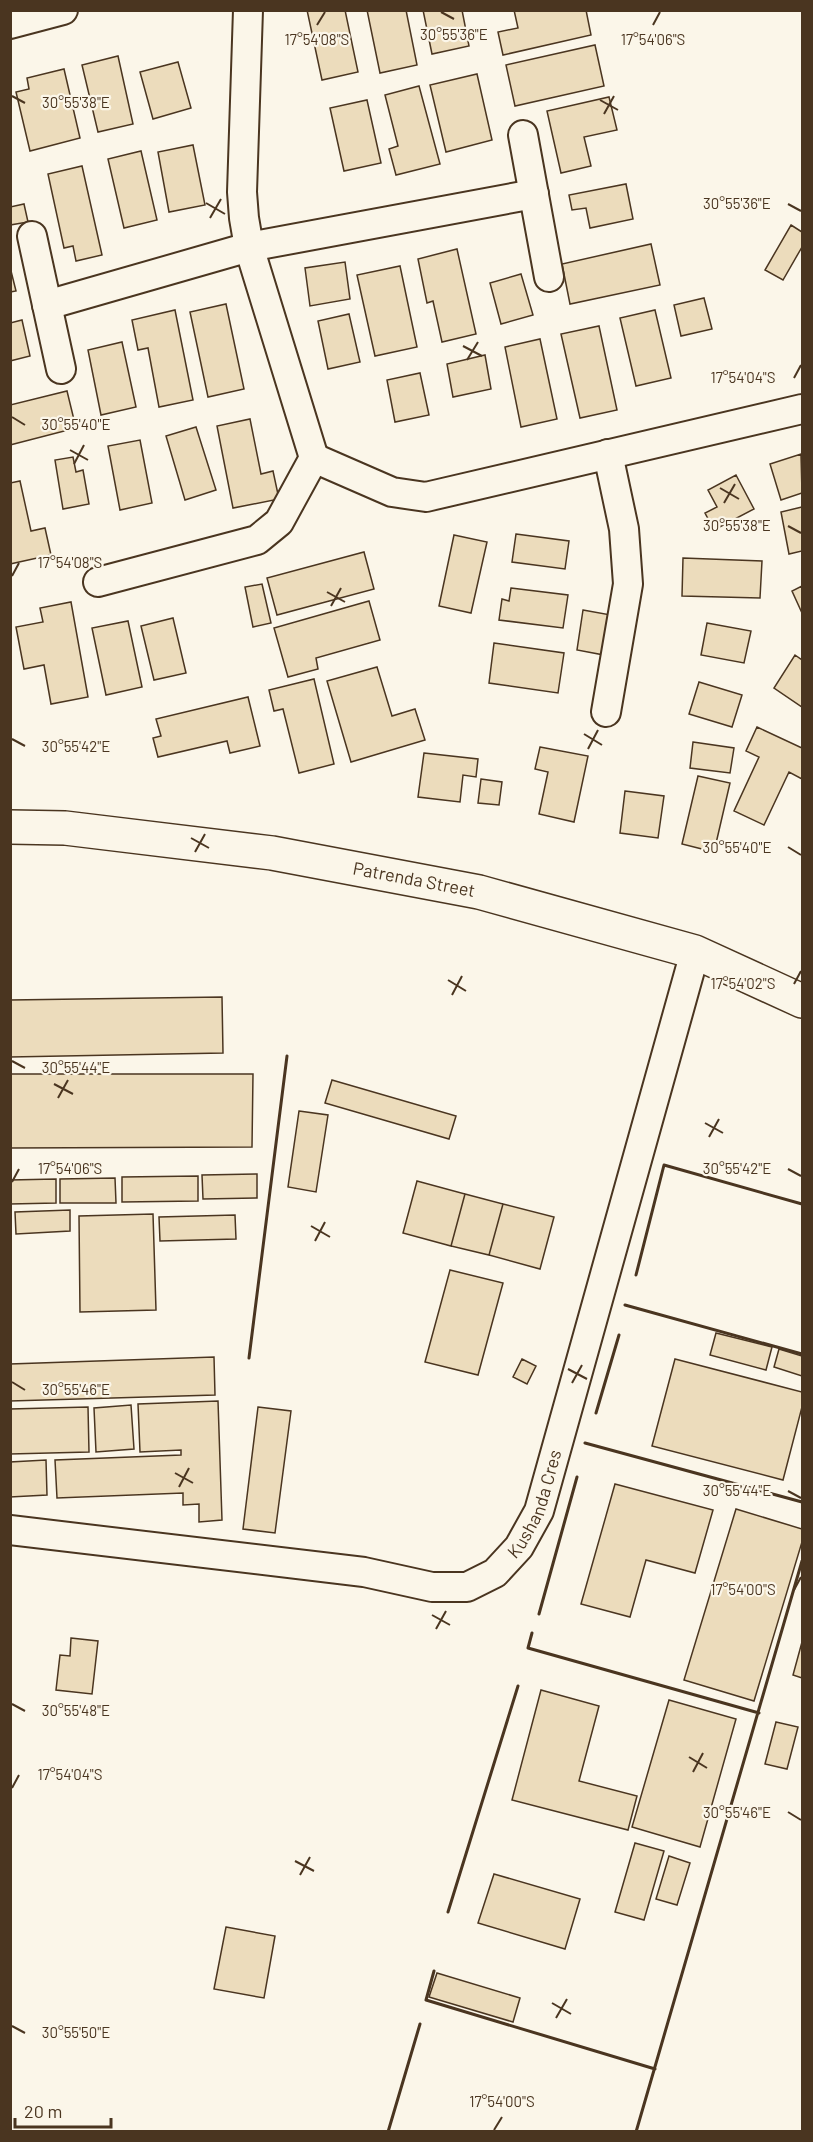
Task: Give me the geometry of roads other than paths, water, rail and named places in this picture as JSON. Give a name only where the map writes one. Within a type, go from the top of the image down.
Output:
[{"type":"street","points":[[10,24],[63,10]]},
{"type":"street","points":[[98,582],[257,540],[279,522],[314,458],[249,247],[244,218],[242,192],[248,10]]},
{"type":"street","points":[[523,135],[549,277]]},
{"type":"street","points":[[47,305],[249,247],[534,194]]},
{"type":"street","points":[[32,236],[61,369]]},
{"type":"street","points":[[314,458],[393,492],[426,497],[802,409]]},
{"type":"street","points":[[606,712],[628,584],[624,530],[608,454]]},
{"type":"street","name":"Patrenda Street","points":[[10,827],[64,828],[284,855],[479,892],[695,952],[802,1001]]},
{"type":"street","name":"Kushanda Cres","points":[[10,1530],[364,1572],[432,1587],[466,1587],[495,1573],[519,1547],[538,1511],[695,952]]}]
